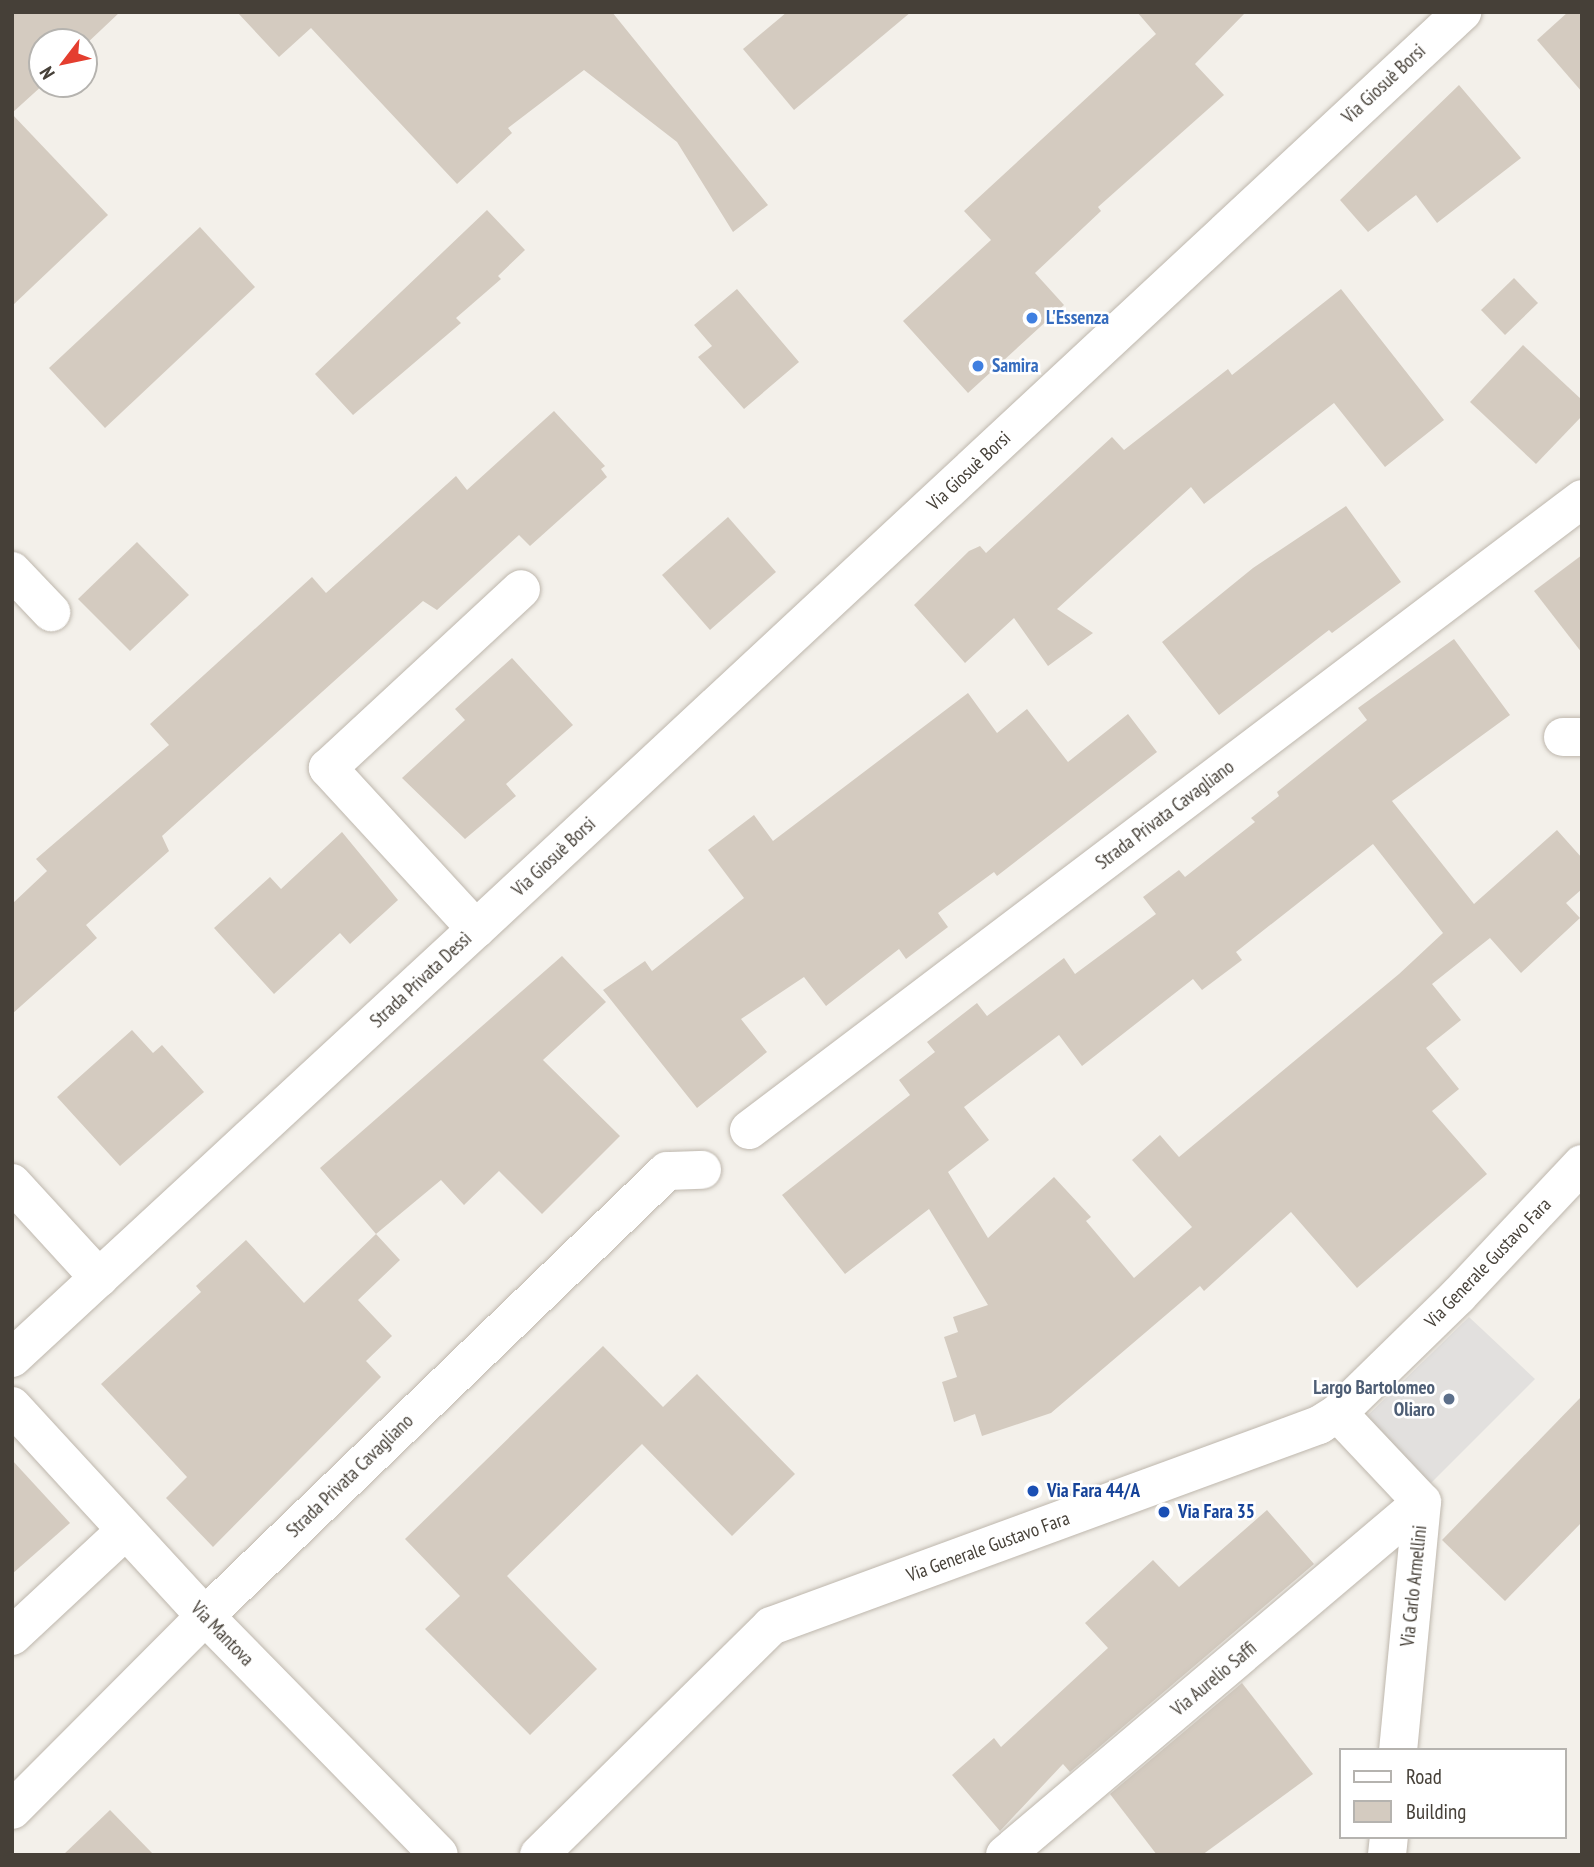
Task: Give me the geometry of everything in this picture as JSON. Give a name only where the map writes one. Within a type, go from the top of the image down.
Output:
[{"type":"street","name":"Via Giosuè Borsi","points":[[476,929],[1462,12]]},
{"type":"street","name":"Strada Privata Cavagliano","points":[[749,1130],[1582,499]]},
{"type":"street","points":[[12,571],[51,612]]},
{"type":"street","name":"Strada Privata Dessì","points":[[12,1358],[476,929],[328,768],[521,589]]},
{"type":"street","name":"Via Generale Gustavo Fara","points":[[539,1855],[771,1626],[1319,1426],[1338,1413],[1458,1296],[1582,1164]]},
{"type":"street","name":"Strada Privata Cavagliano","points":[[12,1810],[205,1616],[667,1171],[702,1170]]},
{"type":"street","points":[[12,1183],[99,1278]]},
{"type":"street","name":"Via Mantova","points":[[12,1406],[205,1616],[439,1855]]},
{"type":"street","name":"Via Carlo Armellini","points":[[1338,1413],[1422,1502],[1398,1748]]},
{"type":"street","name":"Via Aurelio Saffi","points":[[1005,1855],[1422,1502]]},
{"type":"street","points":[[12,1636],[125,1531]]},
{"type":"shaded area","name":"Largo Bartolomeo Oliaro","points":[[1469,1317],[1535,1379],[1427,1487],[1363,1420]]},
{"type":"building","points":[[12,12],[120,12],[98,33],[98,28],[28,28],[29,98],[12,113]]},
{"type":"building","points":[[237,12],[612,12],[768,205],[733,232],[677,142],[584,70],[508,128],[512,133],[457,184],[311,28],[279,57]]},
{"type":"building","points":[[787,12],[911,12],[794,110],[743,49]]},
{"type":"building","points":[[1137,12],[1246,12],[1195,64],[1224,95],[1098,207],[1101,211],[1035,273],[1064,305],[968,393],[903,321],[991,240],[964,211],[1156,34]]},
{"type":"building","points":[[1568,12],[1582,12],[1582,92],[1537,40]]},
{"type":"building","points":[[1459,85],[1521,158],[1437,223],[1416,195],[1368,232],[1340,200]]},
{"type":"building","points":[[12,114],[108,215],[12,306]]},
{"type":"building","points":[[487,210],[525,250],[498,276],[501,279],[456,318],[461,323],[353,415],[315,374]]},
{"type":"building","points":[[200,227],[255,287],[105,428],[49,368]]},
{"type":"building","points":[[1514,278],[1538,303],[1505,335],[1481,310]]},
{"type":"building","points":[[737,289],[799,362],[744,409],[698,357],[712,346],[694,325]]},
{"type":"building","points":[[1341,289],[1444,420],[1385,467],[1334,403],[1204,504],[1191,487],[1057,609],[1093,633],[1048,666],[1014,618],[965,663],[914,605],[969,551],[980,546],[986,553],[1112,437],[1124,450],[1228,369],[1232,375]]},
{"type":"building","points":[[1523,345],[1582,400],[1582,416],[1536,464],[1470,402]]},
{"type":"building","points":[[554,411],[605,466],[601,469],[607,477],[530,546],[519,535],[437,610],[423,601],[162,836],[169,851],[86,925],[97,938],[12,1014],[12,904],[47,871],[36,859],[169,745],[150,724],[312,577],[326,593],[456,476],[467,490]]},
{"type":"building","points":[[1346,506],[1401,582],[1332,633],[1329,630],[1219,715],[1162,642],[1253,568]]},
{"type":"building","points":[[728,517],[776,572],[710,630],[662,575]]},
{"type":"building","points":[[137,542],[189,595],[130,651],[78,599]]},
{"type":"building","points":[[1582,555],[1582,653],[1534,591]]},
{"type":"building","points":[[1454,639],[1510,715],[1392,801],[1474,904],[1557,830],[1582,858],[1582,889],[1566,903],[1580,918],[1521,973],[1490,938],[1432,984],[1461,1020],[1426,1048],[1459,1089],[1432,1111],[1487,1174],[1357,1288],[1291,1212],[1204,1291],[1200,1286],[1051,1413],[982,1436],[975,1414],[954,1422],[942,1382],[957,1377],[944,1337],[958,1332],[953,1317],[988,1305],[929,1209],[845,1274],[782,1195],[910,1095],[899,1080],[935,1052],[927,1042],[977,1003],[987,1016],[1064,958],[1075,974],[1156,914],[1143,897],[1179,870],[1185,877],[1255,822],[1251,818],[1279,796],[1277,792],[1367,720],[1358,708]],"holes":[[[1373,844],[1443,933],[1399,974],[1179,1157],[1160,1135],[1132,1160],[1192,1227],[1134,1278],[1086,1221],[1091,1217],[1054,1177],[988,1238],[948,1172],[989,1140],[964,1107],[1059,1035],[1082,1066],[1193,979],[1202,990],[1242,960],[1236,952]]]},
{"type":"building","points":[[512,658],[573,725],[506,784],[516,796],[465,839],[402,778],[465,720],[455,709]]},
{"type":"building","points":[[968,693],[997,733],[1027,709],[1068,762],[1128,714],[1157,752],[997,876],[994,872],[938,913],[948,927],[906,959],[899,949],[826,1006],[804,977],[741,1019],[767,1052],[697,1108],[603,990],[645,961],[652,971],[744,898],[708,850],[754,815],[773,841]]},
{"type":"building","points":[[342,832],[398,900],[350,944],[340,933],[274,994],[214,928],[270,877],[281,889]]},
{"type":"building","points":[[562,956],[606,1002],[543,1060],[620,1136],[542,1214],[499,1171],[464,1205],[441,1180],[376,1234],[320,1168]]},
{"type":"building","points":[[132,1030],[153,1053],[162,1045],[204,1092],[120,1166],[57,1097]]},
{"type":"building","points":[[376,1234],[400,1260],[358,1300],[392,1336],[366,1361],[381,1377],[213,1547],[166,1498],[187,1477],[101,1384],[201,1292],[196,1286],[246,1240],[304,1303]]},
{"type":"building","points":[[603,1346],[663,1407],[697,1374],[795,1474],[732,1536],[642,1444],[507,1576],[597,1669],[530,1735],[425,1629],[460,1596],[405,1539]]},
{"type":"building","points":[[1582,1396],[1582,1522],[1505,1601],[1442,1540]]},
{"type":"building","points":[[12,1460],[70,1523],[12,1574]]},
{"type":"building","points":[[1267,1510],[1314,1564],[1070,1772],[1063,1764],[1000,1831],[952,1775],[994,1738],[1001,1747],[1108,1648],[1085,1623],[1153,1560],[1179,1587]]},
{"type":"building","points":[[1242,1683],[1313,1774],[1202,1855],[1157,1855],[1110,1794]]},
{"type":"building","points":[[110,1810],[154,1855],[63,1855]]},
{"type":"place","name":"L'Essenza","points":[[1032,318]]},
{"type":"place","name":"Samira","points":[[978,366]]},
{"type":"place","name":"Largo Bartolomeo Oliaro","points":[[1449,1399]]},
{"type":"place","name":"Via Fara 44/A","points":[[1033,1491]]},
{"type":"place","name":"Via Fara 35","points":[[1164,1512]]}]
